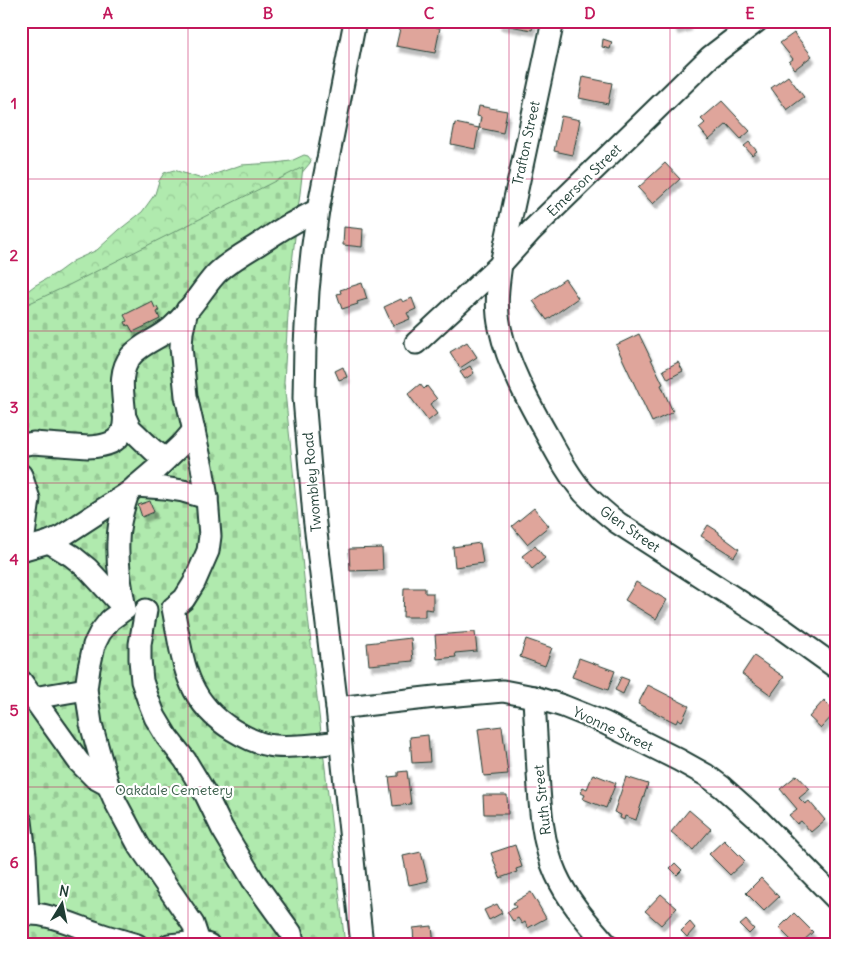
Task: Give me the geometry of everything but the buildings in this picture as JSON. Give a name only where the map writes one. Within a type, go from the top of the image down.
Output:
[{"type":"street","name":"Twombley Road","points":[[355,21],[318,210],[312,252],[305,345],[304,398],[314,516],[337,708],[362,945]]},
{"type":"street","name":"Trafton Street","points":[[501,264],[553,21]]},
{"type":"street","name":"Emerson Street","points":[[416,343],[501,264],[531,231],[710,57],[757,21]]},
{"type":"street","points":[[21,445],[33,443],[88,448],[104,446],[117,439],[122,434],[124,427],[122,376],[131,357],[142,346],[171,328],[216,274],[242,254],[318,210]]},
{"type":"street","name":"Glen Street","points":[[501,264],[497,309],[500,328],[514,372],[556,451],[584,492],[618,523],[784,630],[837,668]]},
{"type":"street","points":[[169,945],[204,943],[194,924],[138,844],[108,785],[91,724],[86,689],[94,645],[110,620],[135,609],[160,610],[173,608],[184,599],[194,583],[208,551],[210,536],[207,498],[186,396],[181,347],[187,310]]},
{"type":"street","points":[[124,415],[130,428],[153,450],[166,459]]},
{"type":"street","points":[[21,475],[29,499],[22,550],[62,536],[132,489],[183,443],[194,430]]},
{"type":"street","points":[[132,489],[164,488],[207,498]]},
{"type":"street","points":[[132,489],[118,540],[120,585],[135,609],[140,644],[142,681],[148,699],[155,717],[195,776],[222,828],[253,880],[291,933],[294,945]]},
{"type":"street","points":[[48,542],[72,556],[135,609]]},
{"type":"street","points":[[173,608],[185,671],[192,688],[212,715],[244,737],[263,744],[277,746],[340,742]]},
{"type":"street","points":[[27,689],[86,689]]},
{"type":"street","points":[[27,689],[80,762],[95,778],[108,785]]},
{"type":"street","name":"Yvonne Street","points":[[337,708],[503,691],[534,697],[563,706],[603,722],[706,775],[759,820],[837,900]]},
{"type":"street","name":"Ruth Street","points":[[534,697],[541,815],[551,861],[564,889],[577,909],[607,945]]},
{"type":"street","points":[[21,821],[25,855],[24,915],[38,914],[137,945]]},
{"type":"green space","points":[[304,155],[308,156],[311,160],[310,163],[281,198],[21,339],[21,296],[73,261],[97,250],[142,212],[155,194],[164,173],[174,170],[199,178],[207,177],[241,165],[291,161]]},
{"type":"green space","name":"Oakdale Cemetery","points":[[303,167],[290,281],[284,382],[345,945],[21,945],[21,307],[67,286]]}]
